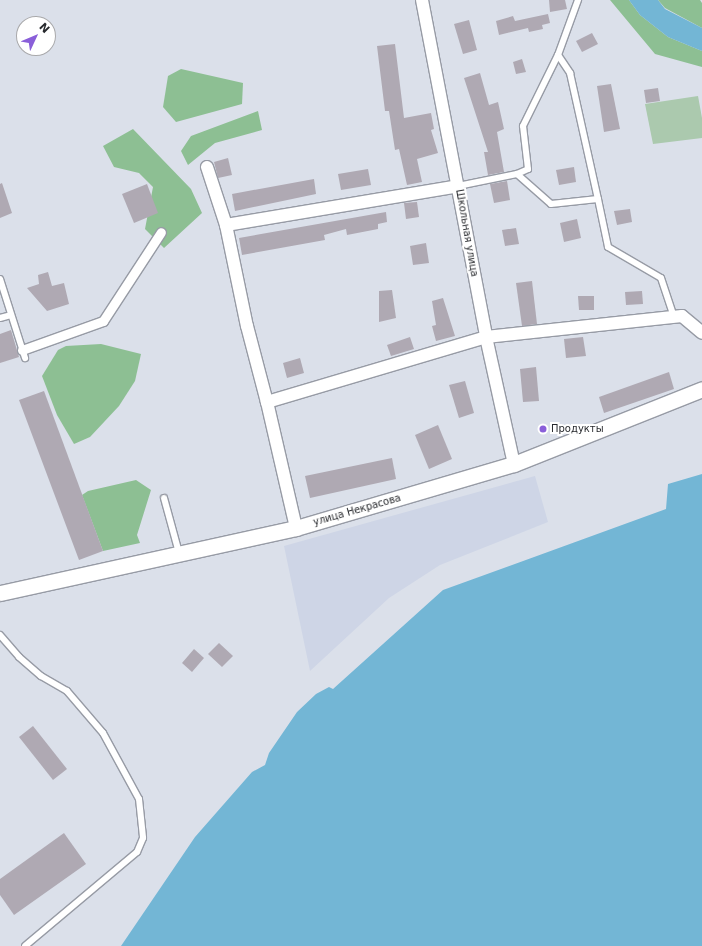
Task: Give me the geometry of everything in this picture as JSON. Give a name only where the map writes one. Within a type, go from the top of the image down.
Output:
[{"type":"street","name":"Школьная улица","points":[[422,0],[486,337],[514,464]]},
{"type":"street","points":[[207,167],[226,225],[246,326],[267,402],[296,528]]},
{"type":"street","points":[[226,225],[458,186]]},
{"type":"street","points":[[23,354],[103,321],[161,232]]},
{"type":"street","points":[[267,402],[486,337],[682,316],[702,333]]},
{"type":"street","name":"улица Некрасова","points":[[0,593],[179,552],[296,528],[514,464],[702,389]]},
{"type":"lane","points":[[458,186],[518,174],[528,169],[523,126],[558,55],[578,0]]},
{"type":"lane","points":[[558,55],[570,73],[608,247],[661,278],[674,317]]},
{"type":"lane","points":[[518,174],[551,204],[598,199]]},
{"type":"lane","points":[[0,279],[23,354]]},
{"type":"lane","points":[[0,318],[11,314]]},
{"type":"lane","points":[[164,498],[179,552]]},
{"type":"lane","points":[[0,635],[19,658],[41,676],[67,691],[103,733],[139,799],[143,838],[137,852],[25,946]]},
{"type":"shaded area","points":[[535,476],[548,522],[440,565],[389,598],[310,671],[284,546]]},
{"type":"green space","points":[[610,0],[629,0],[640,15],[668,37],[702,51],[702,67],[655,54]]},
{"type":"green space","points":[[658,0],[700,0],[702,3],[702,28],[665,8]]},
{"type":"green space","points":[[181,69],[243,83],[242,104],[176,122],[163,107],[168,76]]},
{"type":"green space","points":[[698,96],[702,118],[702,138],[653,144],[645,104]]},
{"type":"green space","points":[[258,111],[262,130],[215,143],[188,165],[181,151],[191,136]]},
{"type":"green space","points":[[133,129],[191,189],[202,213],[164,248],[145,229],[153,187],[139,173],[114,167],[103,146]]},
{"type":"green space","points":[[101,344],[141,354],[135,381],[119,406],[90,437],[74,444],[57,415],[42,376],[58,350],[66,346]]},
{"type":"green space","points":[[136,480],[151,490],[137,535],[140,543],[103,551],[82,495],[88,491]]},
{"type":"water","points":[[629,0],[658,0],[665,9],[702,28],[702,51],[668,37],[640,15]]},
{"type":"water","points":[[702,474],[702,946],[121,946],[195,837],[252,772],[265,765],[269,753],[297,712],[316,694],[329,687],[333,689],[443,590],[666,509],[668,484]]},
{"type":"building","points":[[549,0],[565,0],[567,9],[550,12]]},
{"type":"building","points":[[548,14],[550,23],[542,25],[543,29],[529,32],[528,28],[499,35],[496,21],[513,16],[515,21]]},
{"type":"building","points":[[469,20],[477,50],[463,54],[454,24]]},
{"type":"building","points":[[592,33],[598,44],[582,52],[576,41]]},
{"type":"building","points":[[395,44],[404,118],[431,113],[434,129],[431,130],[438,153],[417,159],[422,182],[407,185],[399,149],[395,150],[389,111],[385,111],[377,46]]},
{"type":"building","points":[[522,59],[526,72],[516,74],[513,62]]},
{"type":"building","points":[[480,73],[489,105],[498,102],[504,129],[497,132],[504,172],[488,175],[484,152],[488,152],[464,78]]},
{"type":"building","points":[[611,84],[620,129],[604,132],[597,86]]},
{"type":"building","points":[[658,88],[660,101],[646,103],[644,90]]},
{"type":"building","points":[[228,158],[232,175],[218,178],[214,162]]},
{"type":"building","points":[[574,167],[576,182],[559,185],[556,170]]},
{"type":"building","points":[[368,169],[371,185],[341,190],[338,174]]},
{"type":"building","points":[[314,179],[316,194],[235,211],[232,194]]},
{"type":"building","points":[[507,181],[510,200],[494,203],[490,184]]},
{"type":"building","points":[[2,183],[12,213],[0,218],[0,184]]},
{"type":"building","points":[[147,184],[158,213],[134,223],[122,194]]},
{"type":"building","points":[[417,202],[419,217],[406,219],[404,203]]},
{"type":"building","points":[[630,209],[632,222],[617,225],[614,211]]},
{"type":"building","points":[[386,212],[387,222],[378,224],[378,229],[347,235],[346,229],[324,235],[325,240],[242,255],[239,238]]},
{"type":"building","points":[[577,219],[581,238],[564,242],[560,223]]},
{"type":"building","points":[[516,228],[519,244],[505,246],[502,230]]},
{"type":"building","points":[[426,243],[429,263],[413,265],[410,246]]},
{"type":"building","points":[[48,272],[52,286],[64,283],[69,304],[47,311],[27,288],[39,284],[38,275]]},
{"type":"building","points":[[532,281],[537,324],[522,326],[516,283]]},
{"type":"building","points":[[392,290],[396,318],[379,322],[379,291]]},
{"type":"building","points":[[642,291],[643,304],[626,305],[625,292]]},
{"type":"building","points":[[578,296],[594,296],[594,310],[579,310]]},
{"type":"building","points":[[443,298],[455,336],[436,341],[432,326],[436,325],[432,301]]},
{"type":"building","points":[[11,330],[19,357],[0,363],[0,334]]},
{"type":"building","points":[[410,337],[414,349],[391,356],[387,345]]},
{"type":"building","points":[[583,337],[586,356],[566,358],[564,339]]},
{"type":"building","points":[[300,358],[304,373],[287,378],[283,363]]},
{"type":"building","points":[[536,367],[539,401],[523,402],[520,369]]},
{"type":"building","points":[[669,372],[674,389],[604,413],[599,397]]},
{"type":"building","points":[[465,381],[474,413],[459,418],[449,385]]},
{"type":"building","points":[[44,391],[103,551],[79,560],[19,400]]},
{"type":"building","points":[[438,425],[452,459],[429,469],[415,435]]},
{"type":"building","points":[[392,458],[396,479],[310,498],[305,476]]},
{"type":"building","points":[[219,643],[233,656],[222,667],[208,654]]},
{"type":"building","points":[[194,649],[204,658],[192,672],[182,663]]},
{"type":"building","points":[[33,726],[67,769],[53,780],[19,737]]},
{"type":"building","points":[[64,833],[86,864],[14,915],[0,895],[0,879]]},
{"type":"place","name":"Продукты","points":[[543,429]]}]
